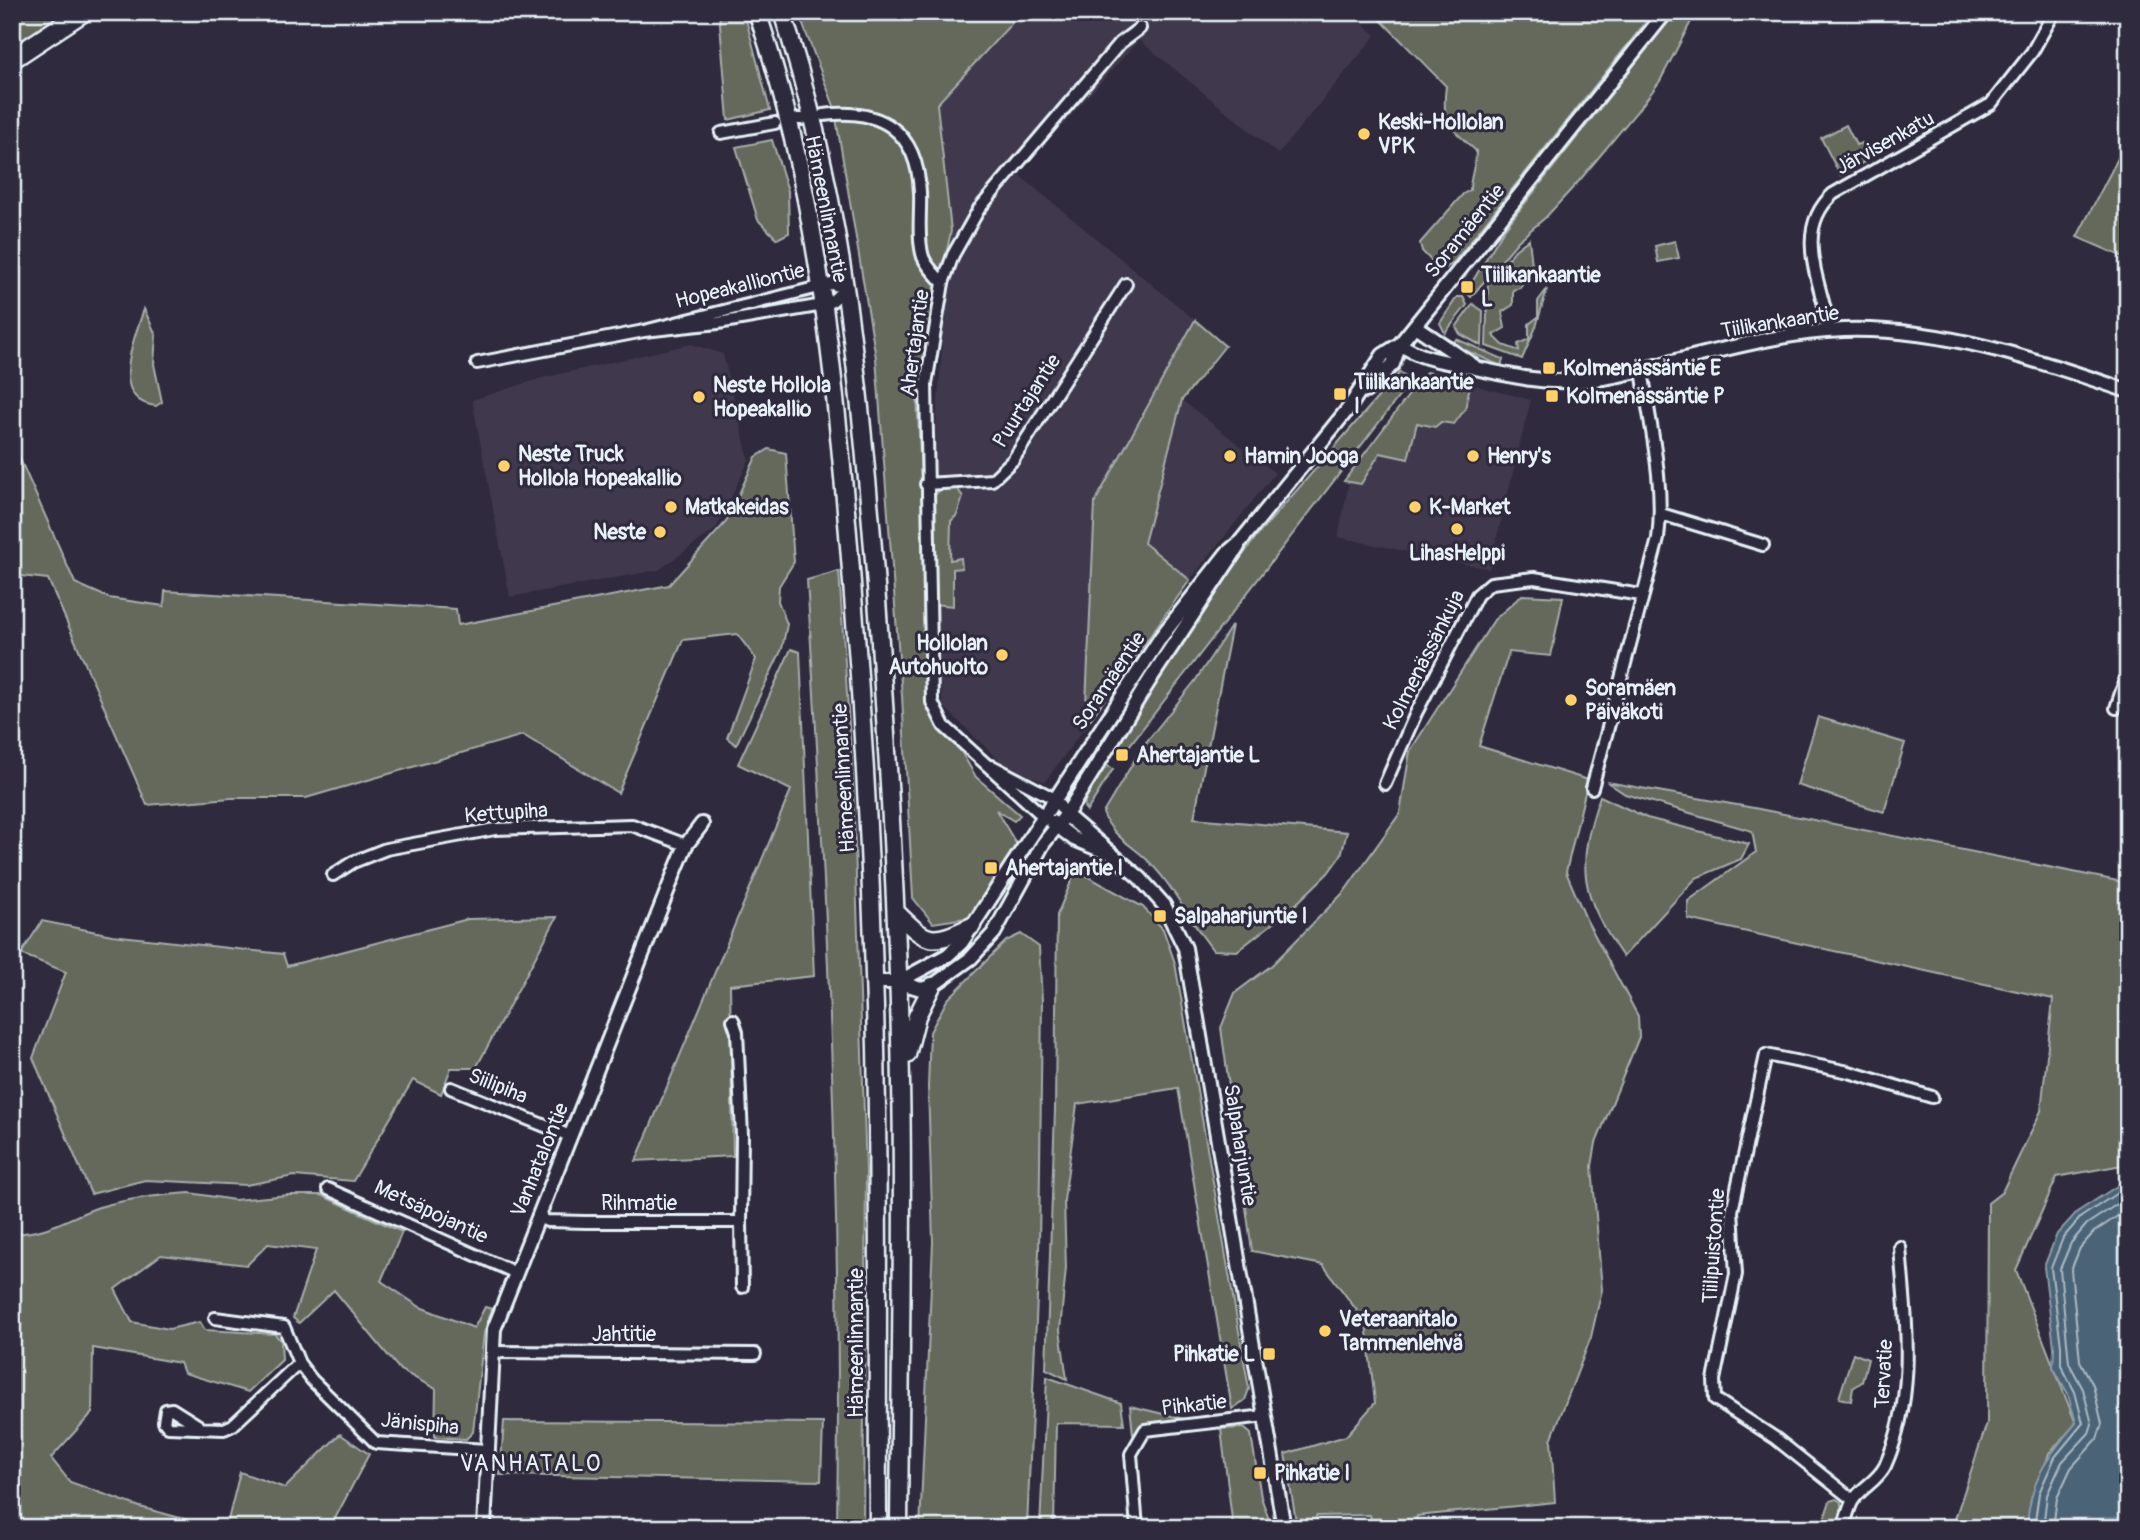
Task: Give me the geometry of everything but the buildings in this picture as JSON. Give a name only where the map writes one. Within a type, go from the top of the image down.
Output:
[{"type":"highway","points":[[12,59],[83,12]]},
{"type":"main road","name":"Hämeenlinnantie","points":[[757,12],[765,33],[799,174],[823,305],[842,459],[861,692],[874,982],[878,1528]]},
{"type":"main road","name":"Hämeenlinnantie","points":[[782,12],[827,186],[846,288],[866,458],[896,912],[901,1088],[899,1528]]},
{"type":"main road","points":[[896,912],[914,931],[928,939],[942,940],[972,926]]},
{"type":"main road","points":[[901,1088],[911,1037],[924,999],[932,986]]},
{"type":"street","name":"Soramäentie","points":[[898,982],[948,954],[972,926],[1161,636],[1348,409],[1382,355],[1400,344],[1415,326],[1666,12]]},
{"type":"street","name":"Järvisenkatu","points":[[1830,331],[1809,237],[1820,206],[1833,194],[1991,104],[2032,52],[2051,18]]},
{"type":"street","name":"Ahertajantie","points":[[1043,816],[944,726],[932,702],[926,384],[943,283],[953,255],[979,209],[1119,43],[1140,28]]},
{"type":"street","points":[[823,115],[857,112],[874,116],[900,134],[913,158],[920,188],[923,257],[943,283]]},
{"type":"street","points":[[721,132],[775,123]]},
{"type":"street","name":"Hopeakalliontie","points":[[478,363],[644,331],[820,286],[831,284],[846,288]]},
{"type":"street","name":"Puurtajantie","points":[[926,484],[992,480],[1013,460],[1126,284]]},
{"type":"street","name":"Hopeakalliontie","points":[[644,331],[718,323],[823,305],[832,301],[846,288]]},
{"type":"street","name":"Tiilikankaantie","points":[[1415,326],[1477,368]]},
{"type":"street","name":"Tiilikankaantie","points":[[1400,344],[1429,360],[1477,368],[1507,377],[1552,382],[1592,380],[1774,339],[1830,331],[1876,330],[1938,338],[2034,361],[2128,391]]},
{"type":"street","points":[[1592,788],[1658,539],[1661,514],[1653,429],[1642,370]]},
{"type":"street","points":[[1661,514],[1763,545]]},
{"type":"street","name":"Soramäentie","points":[[874,982],[898,982],[920,989],[932,986],[971,958],[994,933],[1043,844],[1062,821],[1152,678],[1234,558],[1241,541]]},
{"type":"street","name":"Kolmenässänkuja","points":[[1385,783],[1416,713],[1476,595],[1491,583],[1534,578],[1642,595]]},
{"type":"street","points":[[2116,708],[2128,671]]},
{"type":"street","name":"Ahertajantie","points":[[977,758],[1055,799],[1062,821]]},
{"type":"street","points":[[1043,816],[1062,821]]},
{"type":"street","name":"Salpaharjuntie","points":[[1062,821],[1074,839],[1110,854],[1140,878],[1164,905],[1185,948],[1284,1528]]},
{"type":"street","name":"Vanhatalontie","points":[[484,1528],[494,1329],[686,845],[702,824]]},
{"type":"street","name":"Kettupiha","points":[[332,875],[353,862],[386,849],[495,829],[632,825],[686,845]]},
{"type":"street","points":[[733,1020],[737,1032],[742,1135],[742,1287]]},
{"type":"street","name":"Tiilipuistontie","points":[[1853,1500],[1776,1438],[1716,1399],[1714,1380],[1736,1273],[1732,1211],[1766,1055],[1849,1072],[1932,1097]]},
{"type":"street","name":"Siilipiha","points":[[451,1088],[570,1136]]},
{"type":"street","name":"Metsäpojantie","points":[[328,1189],[516,1273]]},
{"type":"street","name":"Rihmatie","points":[[538,1217],[547,1221],[741,1223]]},
{"type":"street","name":"Tervatie","points":[[1843,1528],[1853,1500],[1878,1479],[1884,1469],[1904,1410],[1906,1353],[1900,1247]]},
{"type":"street","name":"Jänispiha","points":[[215,1318],[284,1327],[299,1363],[321,1389],[376,1443],[487,1450]]},
{"type":"street","name":"Jahtitie","points":[[492,1352],[755,1354]]},
{"type":"street","points":[[199,1426],[212,1429],[233,1425],[299,1363]]},
{"type":"street","name":"Pihkatie","points":[[1137,1528],[1131,1454],[1144,1430],[1265,1416]]},
{"type":"shaded area","points":[[1022,12],[1349,12],[1376,35],[1278,154],[1139,40],[1018,174],[1195,320],[1095,502],[1085,727],[1045,782],[1005,766],[943,706],[934,633],[932,476],[942,349],[937,104]]},
{"type":"shaded area","points":[[691,344],[723,354],[749,460],[716,529],[659,570],[510,597],[472,400],[542,378]]},
{"type":"shaded area","points":[[1427,373],[1531,400],[1489,569],[1338,537],[1349,481]]},
{"type":"shaded area","points":[[1182,400],[1275,473],[1190,580],[1144,544]]},
{"type":"green space","points":[[13,12],[66,12],[12,49]]},
{"type":"green space","points":[[719,12],[744,12],[770,110],[728,120]]},
{"type":"green space","points":[[798,12],[1022,12],[937,104],[951,231],[917,394],[932,702],[976,777],[1020,815],[1014,821],[996,810],[1020,850],[979,916],[933,923],[913,898],[902,696],[876,358],[834,106]]},
{"type":"green space","points":[[1373,12],[1654,12],[1453,263],[1446,268],[1438,268],[1422,251],[1420,243],[1463,194],[1470,190],[1476,151],[1453,129],[1446,117],[1446,86]]},
{"type":"green space","points":[[1676,12],[1696,12],[1660,81],[1579,181],[1546,217],[1518,241],[1471,297],[1468,294],[1474,287],[1472,282],[1503,231]]},
{"type":"green space","points":[[1846,125],[1856,145],[1862,143],[1870,159],[1840,175],[1821,138]]},
{"type":"green space","points":[[2128,139],[2128,259],[2077,237]]},
{"type":"green space","points":[[772,140],[788,191],[789,233],[777,239],[758,220],[736,147]]},
{"type":"green space","points":[[1529,239],[1532,265],[1522,266],[1524,282],[1520,288],[1513,290],[1513,305],[1502,312],[1505,328],[1493,335],[1503,345],[1519,351],[1518,344],[1529,339],[1529,324],[1538,317],[1538,301],[1547,289],[1536,327],[1522,359],[1486,346],[1488,284],[1515,250]]},
{"type":"green space","points":[[1675,241],[1679,258],[1658,262],[1655,246]]},
{"type":"green space","points":[[1457,297],[1463,297],[1467,305],[1445,333],[1440,323]]},
{"type":"green space","points":[[1473,304],[1483,311],[1482,346],[1460,334],[1456,327]]},
{"type":"green space","points":[[144,309],[156,335],[154,364],[162,402],[156,406],[141,402],[132,393],[128,381],[131,352]]},
{"type":"green space","points":[[1195,320],[1225,346],[1182,400],[1144,543],[1190,580],[1085,727],[1095,502]]},
{"type":"green space","points":[[1456,339],[1503,359],[1501,366],[1456,346],[1453,344]]},
{"type":"green space","points":[[1400,372],[1411,381],[1126,750],[1119,746],[1136,712],[1184,637],[1256,537]]},
{"type":"green space","points":[[1426,372],[1471,381],[1465,409],[1454,424],[1441,422],[1435,427],[1417,423],[1408,459],[1380,453],[1361,484],[1344,481]]},
{"type":"green space","points":[[12,448],[16,450],[75,583],[109,598],[164,606],[165,591],[456,609],[458,625],[669,585],[726,522],[756,457],[769,449],[786,453],[794,562],[779,586],[778,601],[787,624],[782,649],[736,745],[727,738],[756,659],[737,634],[683,640],[618,793],[523,735],[306,798],[231,798],[147,805],[48,579],[12,575]]},
{"type":"green space","points":[[955,485],[963,497],[957,515],[951,521],[950,560],[961,558],[962,568],[953,569],[953,606],[934,604],[933,497],[943,487]]},
{"type":"green space","points":[[839,571],[853,785],[866,1172],[863,1528],[837,1528],[835,1172],[821,816],[807,580]]},
{"type":"green space","points":[[1522,595],[1563,597],[1551,656],[1509,652],[1479,746],[1588,780],[1566,872],[1586,919],[1638,1016],[1639,1037],[1596,1143],[1592,1166],[1602,1290],[1591,1337],[1551,1440],[1555,1502],[1417,1516],[1416,1528],[1374,1528],[1370,1515],[1316,1516],[1318,1528],[1297,1528],[1285,1454],[1346,1436],[1375,1403],[1366,1323],[1323,1265],[1252,1251],[1221,1028],[1235,993],[1272,965],[1344,892],[1400,813],[1410,751],[1494,620]]},
{"type":"green space","points":[[1232,625],[1194,818],[1347,832],[1341,855],[1328,873],[1290,910],[1237,951],[1213,950],[1164,878],[1115,832],[1103,813],[1143,746],[1195,681]]},
{"type":"green space","points":[[791,649],[800,652],[814,976],[730,985],[733,1156],[636,1161],[791,790],[738,764]]},
{"type":"green space","points":[[1818,717],[1905,743],[1884,812],[1797,785]]},
{"type":"green space","points":[[1106,765],[1113,769],[1087,811],[1084,807],[1086,797]]},
{"type":"green space","points":[[1607,782],[1754,808],[2128,883],[2128,1164],[2057,1177],[2016,1270],[2076,1424],[2049,1453],[2027,1528],[1952,1528],[1987,1423],[1988,1203],[2002,1192],[2041,1111],[2053,999],[1688,919],[1688,901],[1756,852],[1752,831],[1625,794]]},
{"type":"green space","points":[[1600,796],[1647,818],[1749,844],[1741,859],[1696,878],[1623,957],[1598,916],[1586,880],[1587,843]]},
{"type":"green space","points":[[1076,870],[1143,907],[1163,929],[1175,963],[1249,1389],[1245,1400],[1232,1409],[1178,1088],[1077,1104],[1064,1200],[1066,1268],[1060,1330],[1067,1379],[1046,1369],[1055,1110],[1057,915]]},
{"type":"green space","points":[[557,917],[476,1068],[451,1068],[441,1094],[413,1080],[353,1181],[294,1176],[246,1185],[145,1180],[91,1194],[33,1058],[66,972],[21,954],[42,921],[112,935],[283,954],[287,966],[468,919]]},
{"type":"green space","points":[[1021,934],[1039,947],[1042,1001],[1039,1251],[1027,1528],[920,1528],[933,1242],[928,1087],[930,1032],[947,1000],[1006,941]]},
{"type":"green space","points":[[190,1193],[234,1200],[321,1195],[402,1232],[381,1281],[420,1307],[474,1328],[485,1307],[492,1309],[484,1333],[473,1432],[466,1439],[435,1437],[436,1389],[400,1370],[334,1290],[299,1323],[293,1318],[316,1250],[268,1244],[247,1265],[161,1255],[115,1289],[132,1322],[169,1329],[200,1322],[205,1330],[275,1334],[281,1341],[282,1360],[248,1392],[184,1373],[180,1363],[93,1348],[92,1413],[51,1458],[70,1482],[140,1507],[217,1528],[12,1528],[12,1234],[48,1228],[110,1204],[144,1197]]},
{"type":"green space","points":[[1853,1353],[1868,1359],[1862,1382],[1853,1388],[1851,1401],[1839,1398]]},
{"type":"green space","points":[[1047,1377],[1121,1403],[1124,1424],[1056,1423],[1054,1528],[1040,1528]]},
{"type":"green space","points":[[1130,1406],[1184,1419],[1150,1425],[1133,1434]]},
{"type":"green space","points":[[504,1421],[823,1423],[821,1481],[500,1475]]},
{"type":"green space","points":[[1244,1428],[1251,1434],[1261,1497],[1272,1528],[1233,1528],[1221,1429]]},
{"type":"green space","points":[[340,1434],[369,1454],[330,1528],[226,1528],[240,1472],[285,1488]]},
{"type":"green space","points":[[1836,1499],[1841,1502],[1841,1528],[1821,1528],[1830,1501]]},
{"type":"water","points":[[2128,1179],[2128,1528],[2027,1528],[2031,1497],[2041,1471],[2076,1423],[2068,1394],[2053,1367],[2054,1347],[2044,1267],[2057,1234],[2077,1212]]},
{"type":"place","name":"Keski-Hollolan VPK","points":[[1364,134]]},
{"type":"place","name":"Tiilikankaantie L","points":[[1467,287]]},
{"type":"place","name":"Kolmenässäntie E","points":[[1549,368]]},
{"type":"place","name":"Tiilikankaantie I","points":[[1340,394]]},
{"type":"place","name":"Kolmenässäntie P","points":[[1552,396]]},
{"type":"place","name":"Neste Hollola Hopeakallio","points":[[699,397]]},
{"type":"place","name":"Hamin Jooga","points":[[1230,456]]},
{"type":"place","name":"Henry's","points":[[1473,456]]},
{"type":"place","name":"Neste Truck Hollola Hopeakallio","points":[[504,466]]},
{"type":"place","name":"Matkakeidas","points":[[671,507]]},
{"type":"place","name":"K-Market","points":[[1415,507]]},
{"type":"place","name":"LihasHelppi","points":[[1457,529]]},
{"type":"place","name":"Neste","points":[[660,532]]},
{"type":"place","name":"Hollolan Autohuolto","points":[[1002,655]]},
{"type":"place","name":"Soramäen Päiväkoti","points":[[1571,700]]},
{"type":"place","name":"Ahertajantie L","points":[[1122,755]]},
{"type":"place","name":"Ahertajantie I","points":[[991,868]]},
{"type":"place","name":"Salpaharjuntie I","points":[[1160,916]]},
{"type":"place","name":"Veteraanitalo Tammenlehvä","points":[[1325,1331]]},
{"type":"place","name":"Pihkatie L","points":[[1269,1354]]},
{"type":"place","name":"Pihkatie I","points":[[1260,1473]]},
{"type":"district","name":"VANHATALO","points":[[531,1463]]}]
